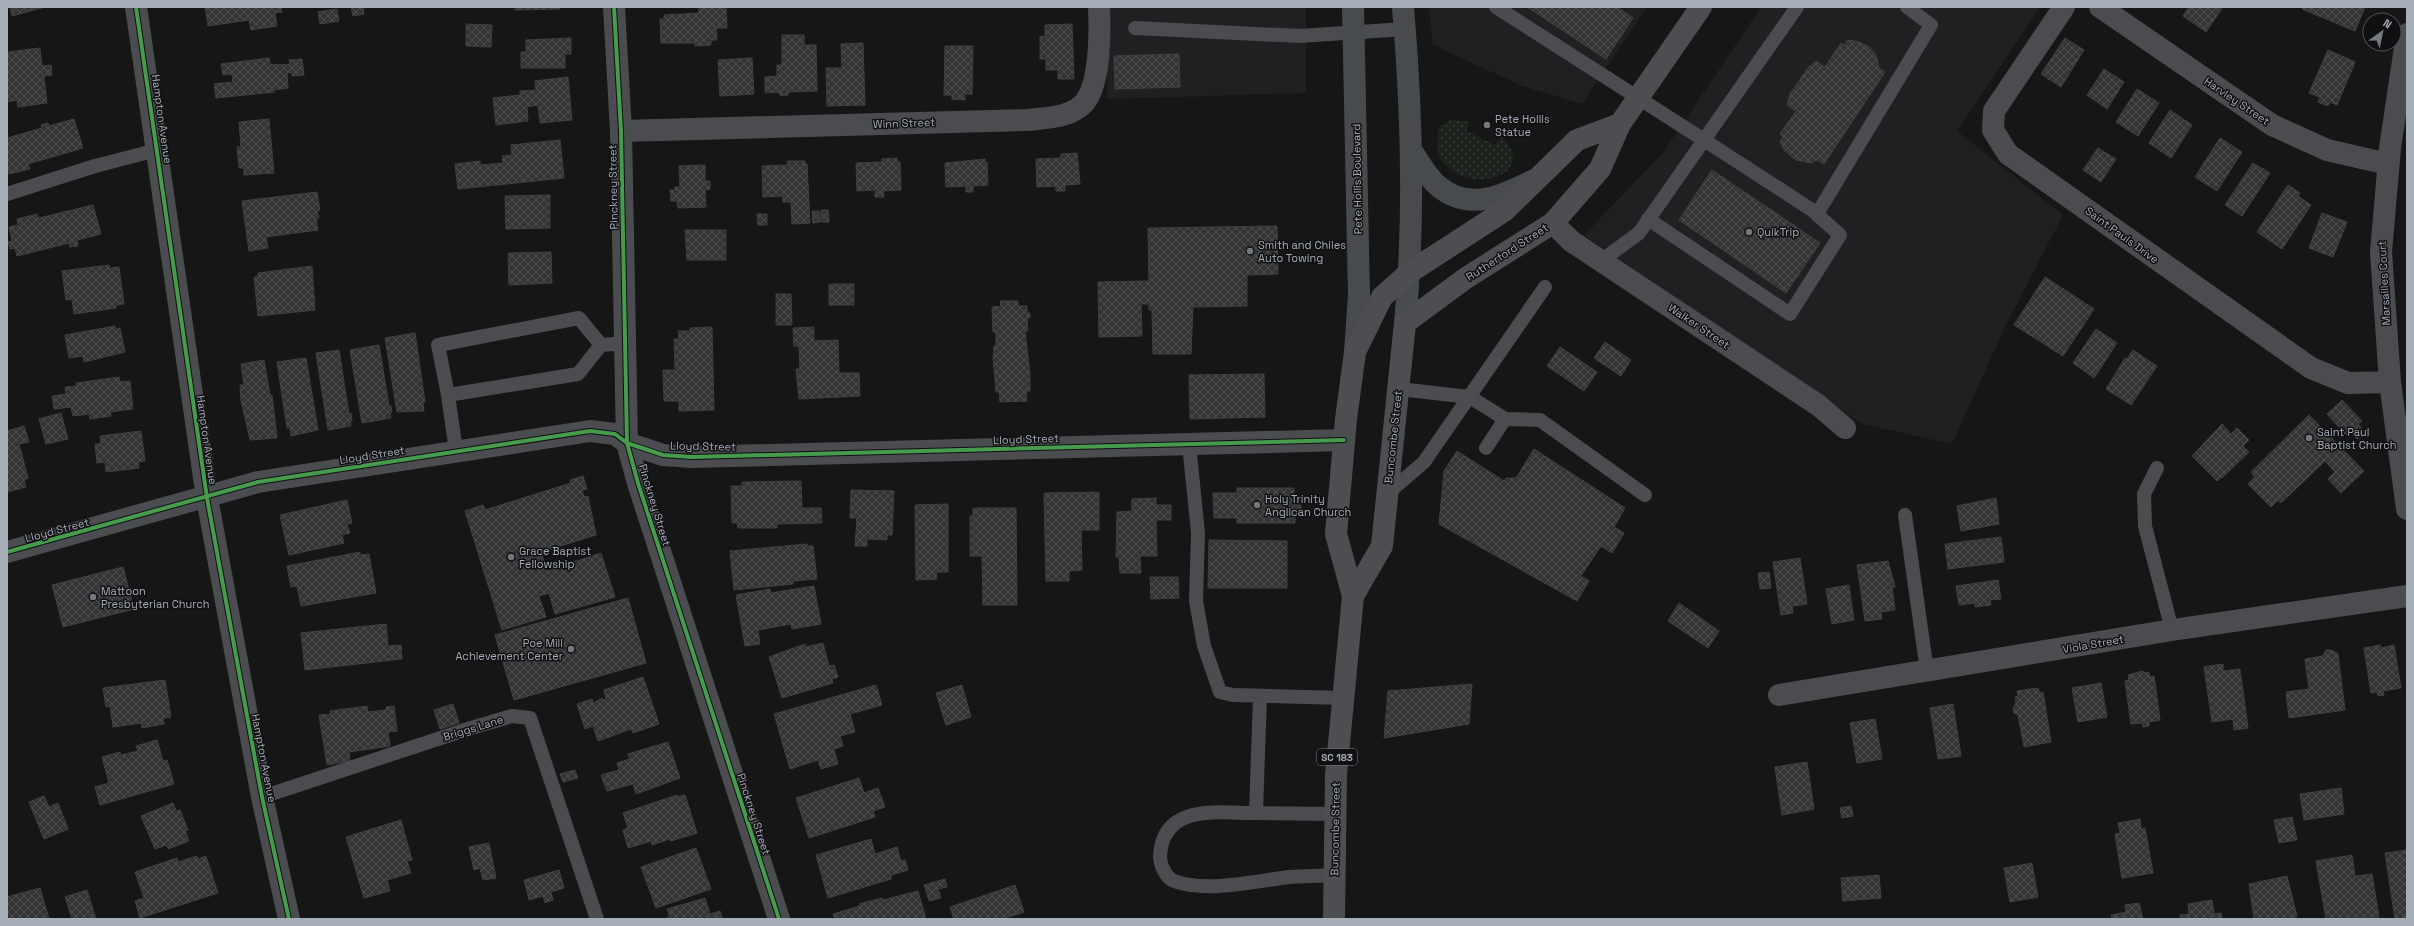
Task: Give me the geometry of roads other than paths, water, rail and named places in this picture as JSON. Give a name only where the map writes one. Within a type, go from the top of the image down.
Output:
[{"type":"main road","name":"Pete Hollis Boulevard","points":[[1353,7],[1359,287],[1355,352]]},
{"type":"main road","name":"SC 183","points":[[1403,7],[1411,100],[1410,272]]},
{"type":"main road","name":"Rutherford Street","points":[[1405,323],[1466,278],[1553,223],[1600,169],[1620,124],[1639,99],[1701,7]]},
{"type":"main road","points":[[1355,352],[1382,297],[1410,272],[1504,211],[1532,181],[1577,140],[1620,124]]},
{"type":"main road","points":[[1411,150],[1438,186],[1467,200],[1498,198],[1532,181]]},
{"type":"main road","name":"Buncombe Street","points":[[1353,596],[1382,546],[1410,272]]},
{"type":"main road","name":"Buncombe Street","points":[[1334,919],[1336,775],[1353,596],[1336,534],[1344,440],[1355,352]]},
{"type":"street","name":"Hampton Avenue","points":[[136,7],[207,498],[262,797],[289,919]]},
{"type":"street","name":"Pinckney Street","points":[[614,7],[621,131],[627,443],[638,483],[779,919]]},
{"type":"street","name":"Winn Street","points":[[621,131],[1027,120],[1061,116],[1083,105],[1090,92],[1095,77],[1100,33],[1099,7]]},
{"type":"street","name":"Saint Pauls Drive","points":[[2064,7],[1994,111],[1993,130],[2008,154],[2311,368],[2348,383],[2390,382]]},
{"type":"street","name":"Harvley Street","points":[[2100,7],[2272,126],[2327,150],[2388,164]]},
{"type":"street","name":"Marsailles Court","points":[[2407,34],[2388,164],[2381,252],[2390,382],[2407,508]]},
{"type":"street","name":"Walker Street","points":[[1553,223],[1571,241],[1818,405],[1845,428]]},
{"type":"street","name":"Lloyd Street","points":[[7,552],[207,498],[258,482],[590,431],[615,434],[627,443],[663,455],[692,457],[1344,440]]},
{"type":"street","name":"Viola Street","points":[[1779,695],[2172,630],[2407,596]]},
{"type":"lane","points":[[1496,7],[1817,214],[1840,235],[1790,314],[1648,220]]},
{"type":"lane","points":[[1601,261],[1639,233],[1797,7]]},
{"type":"lane","points":[[1817,214],[1931,25],[1907,7]]},
{"type":"lane","points":[[1135,28],[1299,36],[1405,29]]},
{"type":"lane","points":[[7,194],[95,166],[157,150]]},
{"type":"lane","points":[[1387,494],[1424,462],[1544,287]]},
{"type":"lane","points":[[456,451],[448,395],[438,345],[579,318],[601,345]]},
{"type":"lane","points":[[448,395],[578,374],[601,345],[625,342]]},
{"type":"lane","points":[[1398,389],[1470,397],[1504,419],[1540,420],[1645,495]]},
{"type":"lane","points":[[1486,448],[1504,419]]},
{"type":"lane","points":[[1188,444],[1198,533],[1196,601],[1204,646],[1220,692],[1233,696],[1343,698]]},
{"type":"lane","points":[[2156,468],[2144,494],[2145,526],[2172,630]]},
{"type":"lane","points":[[1905,515],[1927,671]]},
{"type":"lane","points":[[1256,813],[1260,696]]},
{"type":"lane","name":"Briggs Lane","points":[[262,797],[471,728],[512,716],[530,718],[597,919]]},
{"type":"lane","points":[[1335,814],[1193,814],[1173,823],[1161,843],[1160,864],[1172,881],[1192,886],[1291,877],[1335,875]]},
{"type":"place","name":"Pete Hollis Statue","points":[[1487,125]]},
{"type":"place","name":"QuikTrip","points":[[1749,232]]},
{"type":"place","name":"Smith and Chiles Auto Towing","points":[[1250,251]]},
{"type":"place","name":"Saint Paul Baptist Church","points":[[2309,438]]},
{"type":"place","name":"Holy Trinity Anglican Church","points":[[1257,505]]},
{"type":"place","name":"Grace Baptist Fellowship","points":[[511,557]]},
{"type":"place","name":"Mattoon Presbyterian Church","points":[[93,597]]},
{"type":"place","name":"Poe Mill Achievement Center","points":[[571,649]]}]
